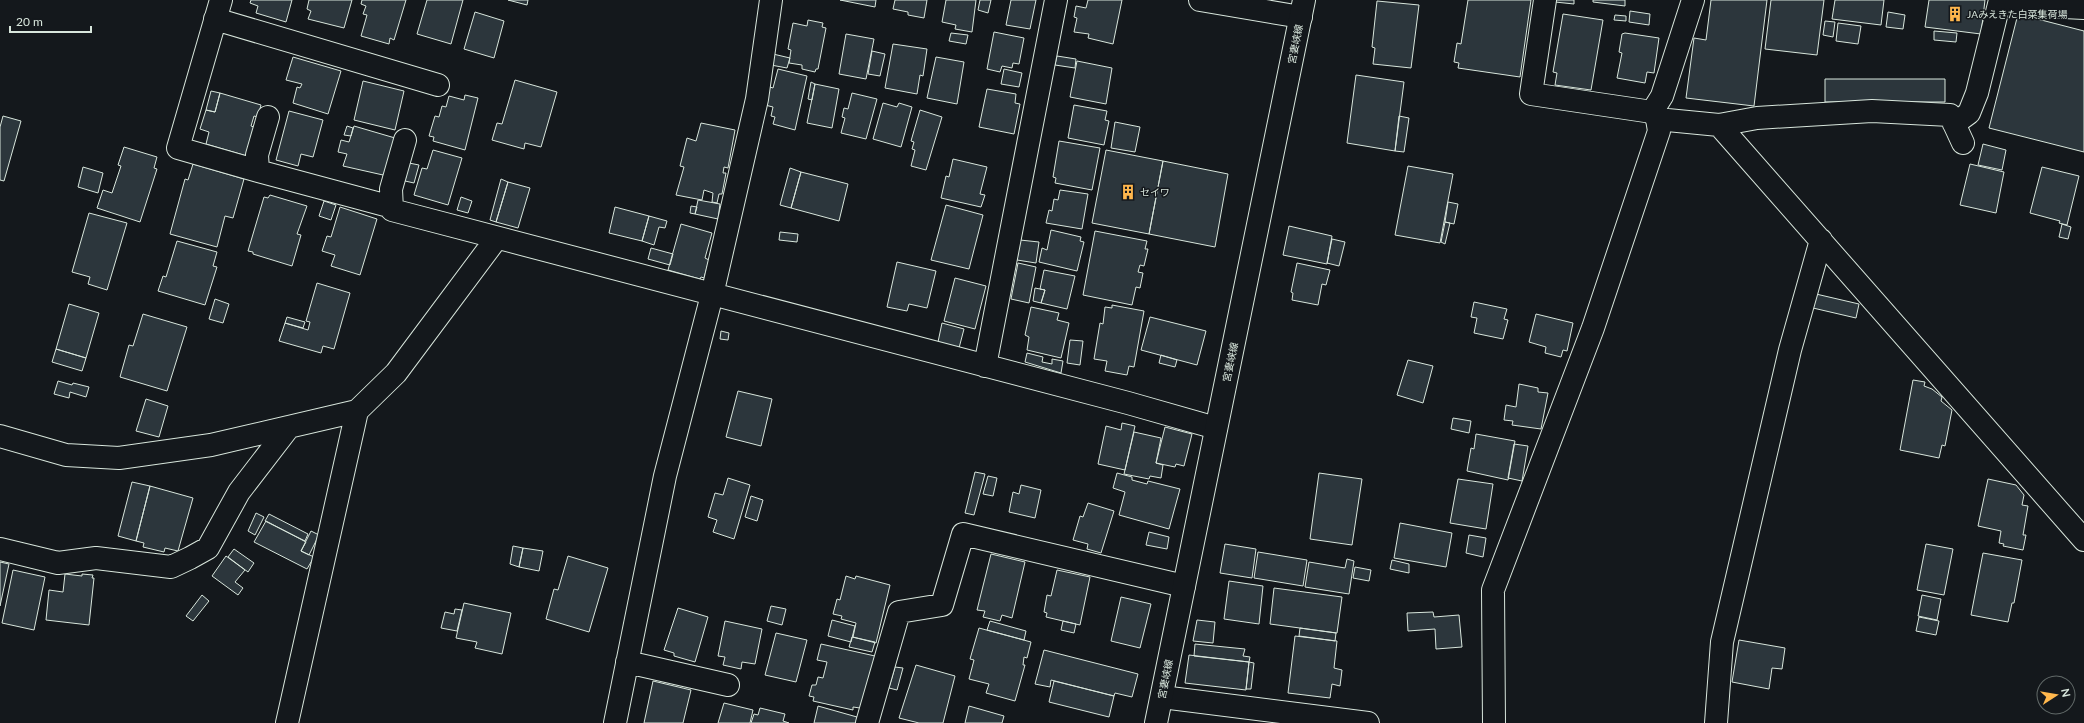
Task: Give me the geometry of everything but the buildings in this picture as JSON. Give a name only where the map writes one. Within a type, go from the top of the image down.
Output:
[{"type":"street","points":[[615,723],[665,476],[712,295],[757,99],[771,0]]},
{"type":"street","points":[[985,366],[1056,0]]},
{"type":"street","points":[[1200,0],[1302,8]]},
{"type":"street","points":[[1545,0],[1531,94],[1719,125],[1757,118],[1872,111],[1950,115],[1959,133],[1977,93],[1999,2],[2084,8]]},
{"type":"street","points":[[1494,723],[1493,590],[1593,328],[1660,131],[1655,115],[1693,0]]},
{"type":"street","name":"宮妻峡線","points":[[1156,723],[1302,8]]},
{"type":"street","points":[[392,207],[178,148],[218,9],[438,85]]},
{"type":"street","points":[[258,171],[258,155],[268,117]]},
{"type":"street","points":[[1719,125],[2084,540]]},
{"type":"street","points":[[405,140],[391,190],[392,210],[1216,428]]},
{"type":"street","points":[[0,436],[66,455],[119,458],[211,445],[357,411],[396,373],[496,238]]},
{"type":"street","points":[[1716,723],[1722,642],[1790,350],[1821,240]]},
{"type":"street","points":[[287,723],[357,411]]},
{"type":"street","points":[[0,548],[58,563],[96,558],[171,566],[178,564],[208,548],[239,492],[289,427]]},
{"type":"street","points":[[867,723],[899,612],[942,605],[963,534],[1184,586]]},
{"type":"street","points":[[627,662],[728,685]]},
{"type":"street","points":[[1162,697],[1368,723]]},
{"type":"place","name":"JAみえきた白菜集荷場","points":[[1955,14]]},
{"type":"place","name":"セイワ","points":[[1128,192]]}]
